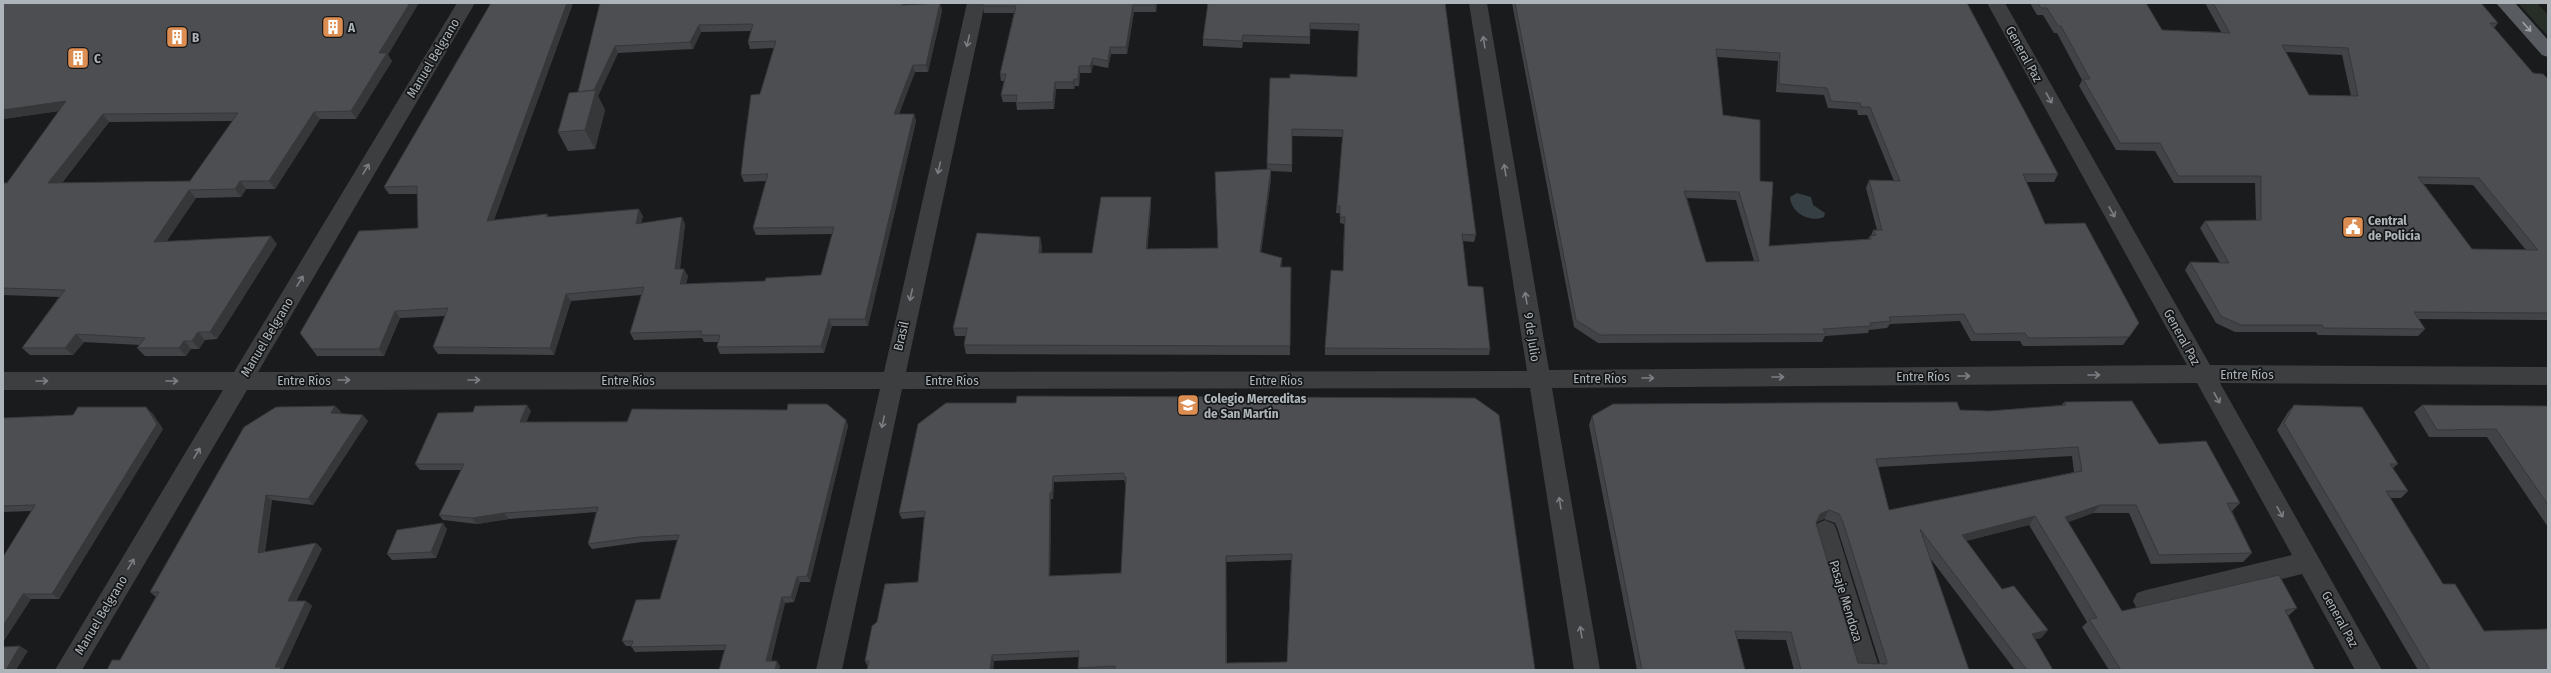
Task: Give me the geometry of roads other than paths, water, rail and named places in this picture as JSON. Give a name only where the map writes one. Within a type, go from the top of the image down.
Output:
[{"type":"main road","points":[[2505,3],[2548,51]]},
{"type":"street","name":"Manuel Belgrano","points":[[68,670],[466,3]]},
{"type":"street","name":"Brasil","points":[[829,670],[976,3]]},
{"type":"street","name":"9 de Julio","points":[[1478,3],[1587,670]]},
{"type":"street","name":"General Paz","points":[[1996,3],[2369,670]]},
{"type":"street","name":"Entre Ríos","points":[[3,381],[1539,378],[2203,374],[2548,376]]},
{"type":"street","name":"Pasaje Mendoza","points":[[1825,531],[1867,670]]},
{"type":"street","points":[[2146,601],[2308,562]]},
{"type":"place","name":"A","points":[[333,27]]},
{"type":"place","name":"B","points":[[177,37]]},
{"type":"place","name":"C","points":[[78,58]]},
{"type":"place","name":"Central de Policía","points":[[2353,227]]},
{"type":"place","name":"Colegio Merceditas de San Martín","points":[[1188,405]]}]
